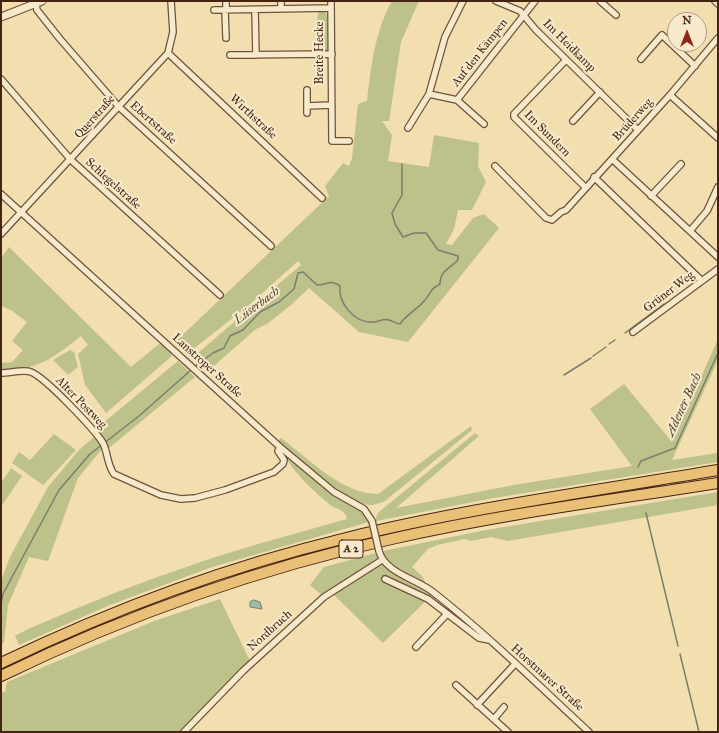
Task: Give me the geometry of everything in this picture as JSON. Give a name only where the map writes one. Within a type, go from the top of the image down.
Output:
[{"type":"highway","name":"A 2","points":[[1,663],[81,626],[160,595],[238,568],[316,545],[440,517],[718,470]]},
{"type":"highway","name":"A 2","points":[[1,676],[79,640],[163,607],[222,586],[320,556],[471,523],[718,483]]},
{"type":"street","name":"Querstraße","points":[[1,234],[71,160],[168,53],[173,32],[171,1]]},
{"type":"street","points":[[226,1],[226,38]]},
{"type":"street","points":[[281,1],[281,10]]},
{"type":"street","name":"Breite Hecke","points":[[331,1],[332,141],[348,141]]},
{"type":"street","points":[[408,128],[429,94],[445,37],[463,1]]},
{"type":"street","points":[[496,1],[524,14]]},
{"type":"street","name":"Auf den Kämpen","points":[[457,100],[524,14],[536,1]]},
{"type":"street","points":[[600,1],[616,15]]},
{"type":"street","points":[[715,1],[718,4]]},
{"type":"street","points":[[1,17],[39,3]]},
{"type":"street","name":"Ebertstraße","points":[[39,3],[37,10],[119,107],[271,246]]},
{"type":"street","points":[[214,10],[331,8]]},
{"type":"street","points":[[255,10],[256,55]]},
{"type":"street","name":"Im Heidkamp","points":[[524,14],[536,30],[638,130]]},
{"type":"street","points":[[641,59],[662,35],[695,66]]},
{"type":"street","name":"Brüderweg","points":[[495,166],[550,220],[566,210],[594,177],[670,95],[718,38]]},
{"type":"street","name":"Wirthstraße","points":[[168,53],[322,198]]},
{"type":"street","points":[[230,55],[332,54]]},
{"type":"street","name":"Im Sundern","points":[[566,60],[514,114],[514,118],[585,187]]},
{"type":"street","name":"Schlegelstraße","points":[[1,79],[71,160],[220,296]]},
{"type":"street","name":"Breite Hecke","points":[[307,90],[307,113]]},
{"type":"street","points":[[573,121],[600,92]]},
{"type":"street","name":"Auf den Kämpen","points":[[429,94],[457,100],[484,124]]},
{"type":"street","points":[[670,95],[718,138]]},
{"type":"street","points":[[307,106],[331,105]]},
{"type":"street","points":[[612,159],[718,257]]},
{"type":"street","points":[[651,196],[681,164]]},
{"type":"street","points":[[594,177],[702,281]]},
{"type":"street","points":[[690,231],[707,211],[718,187]]},
{"type":"street","name":"Lanstroper Straße","points":[[1,194],[280,447],[334,492],[364,509],[372,521],[382,560]]},
{"type":"street","name":"Grüner Weg","points":[[633,332],[718,269]]},
{"type":"street","name":"Alter Postweg","points":[[1,373],[31,372],[43,380],[100,439],[104,445],[110,469],[114,474],[161,495],[181,499],[195,498],[225,490],[281,468],[284,460],[278,451],[280,447]]},
{"type":"street","name":"Horstmarer Straße","points":[[382,560],[389,567],[433,592],[490,640],[589,732]]},
{"type":"street","name":"Nordbruch","points":[[184,732],[243,670],[324,597],[382,560]]},
{"type":"street","name":"Horstmarer Straße","points":[[385,579],[428,599],[479,638],[490,640]]},
{"type":"street","points":[[416,647],[447,614]]},
{"type":"street","points":[[477,705],[515,664]]},
{"type":"street","points":[[456,685],[508,732]]},
{"type":"street","points":[[494,720],[504,707]]},
{"type":"green space","points":[[392,1],[419,1],[401,42],[389,121],[382,121],[392,135],[388,161],[429,167],[434,135],[479,143],[478,166],[486,182],[472,210],[458,210],[454,229],[446,244],[452,245],[473,218],[484,214],[499,228],[408,342],[359,332],[309,288],[267,324],[256,329],[207,372],[192,358],[301,265],[298,261],[248,306],[187,354],[174,343],[329,196],[325,186],[343,163],[349,166],[352,158],[358,104],[367,101],[372,63],[381,24]]},
{"type":"green space","points":[[318,12],[325,12],[327,15],[328,50],[325,52],[315,52]]},
{"type":"green space","points":[[9,247],[131,367],[159,344],[169,347],[172,356],[106,413],[85,385],[78,354],[88,345],[81,336],[53,356],[35,365],[25,368],[1,371],[1,363],[12,362],[23,350],[12,341],[27,322],[11,310],[1,306],[1,258]]},
{"type":"green space","points":[[718,339],[718,360],[672,460],[718,453],[718,462],[494,498],[376,521],[376,517],[379,512],[475,433],[479,436],[396,508],[514,485],[632,466],[590,409],[624,384],[672,442]]},
{"type":"green space","points":[[70,350],[74,352],[78,367],[68,375],[53,360]]},
{"type":"green space","points":[[178,361],[195,377],[109,448],[97,428]]},
{"type":"green space","points":[[471,426],[472,430],[385,501],[372,505],[360,503],[335,489],[278,441],[281,438],[326,474],[339,482],[365,492],[378,494]]},
{"type":"green space","points":[[54,434],[76,450],[43,485],[12,463],[19,452],[30,460]]},
{"type":"green space","points":[[95,436],[102,449],[78,478],[48,561],[29,557],[8,605],[4,643],[1,644],[1,581],[10,557],[48,487],[78,451]]},
{"type":"green space","points":[[284,454],[322,487],[362,512],[369,522],[212,567],[110,605],[19,645],[15,636],[28,629],[121,591],[220,556],[347,519],[344,512],[326,502],[305,482],[292,467]]},
{"type":"green space","points":[[11,468],[22,476],[1,507],[1,483]]},
{"type":"green space","points":[[718,492],[718,505],[508,541],[491,537],[471,541],[465,539],[437,545],[428,549],[412,567],[422,576],[426,584],[387,561],[383,551],[486,530]]},
{"type":"green space","points":[[379,552],[382,560],[434,593],[383,643],[331,592],[324,597],[310,585],[324,567]]},
{"type":"green space","points":[[220,599],[251,663],[183,732],[1,732],[1,692],[5,692],[7,682],[154,621]]},
{"type":"shaded area","points":[[254,600],[260,602],[262,609],[250,607],[250,602]]},
{"type":"waterway","name":"Lüserbach","points":[[194,367],[213,353],[224,348],[230,336],[243,330],[260,312],[279,302],[294,289],[298,273],[303,272],[317,285],[334,283],[340,286],[340,292],[344,305],[353,315],[365,321],[373,322],[390,320],[400,324],[422,303],[432,290],[440,284],[443,273],[458,260],[458,256],[438,250],[426,233],[414,233],[403,237],[395,224],[392,213],[402,195],[402,164]]},
{"type":"waterway","points":[[625,333],[664,304]]},
{"type":"waterway","points":[[609,344],[615,340]]},
{"type":"waterway","points":[[593,356],[606,347]]},
{"type":"waterway","name":"Adener Bach","points":[[638,467],[641,461],[675,448],[718,353]]},
{"type":"waterway","points":[[564,375],[591,358]]},
{"type":"waterway","name":"Lüserbach","points":[[1,604],[3,594],[59,490],[90,454],[139,416],[191,370]]},
{"type":"waterway","name":"Adener Bach","points":[[646,513],[678,646]]},
{"type":"waterway","name":"Adener Bach","points":[[680,654],[699,732]]}]
